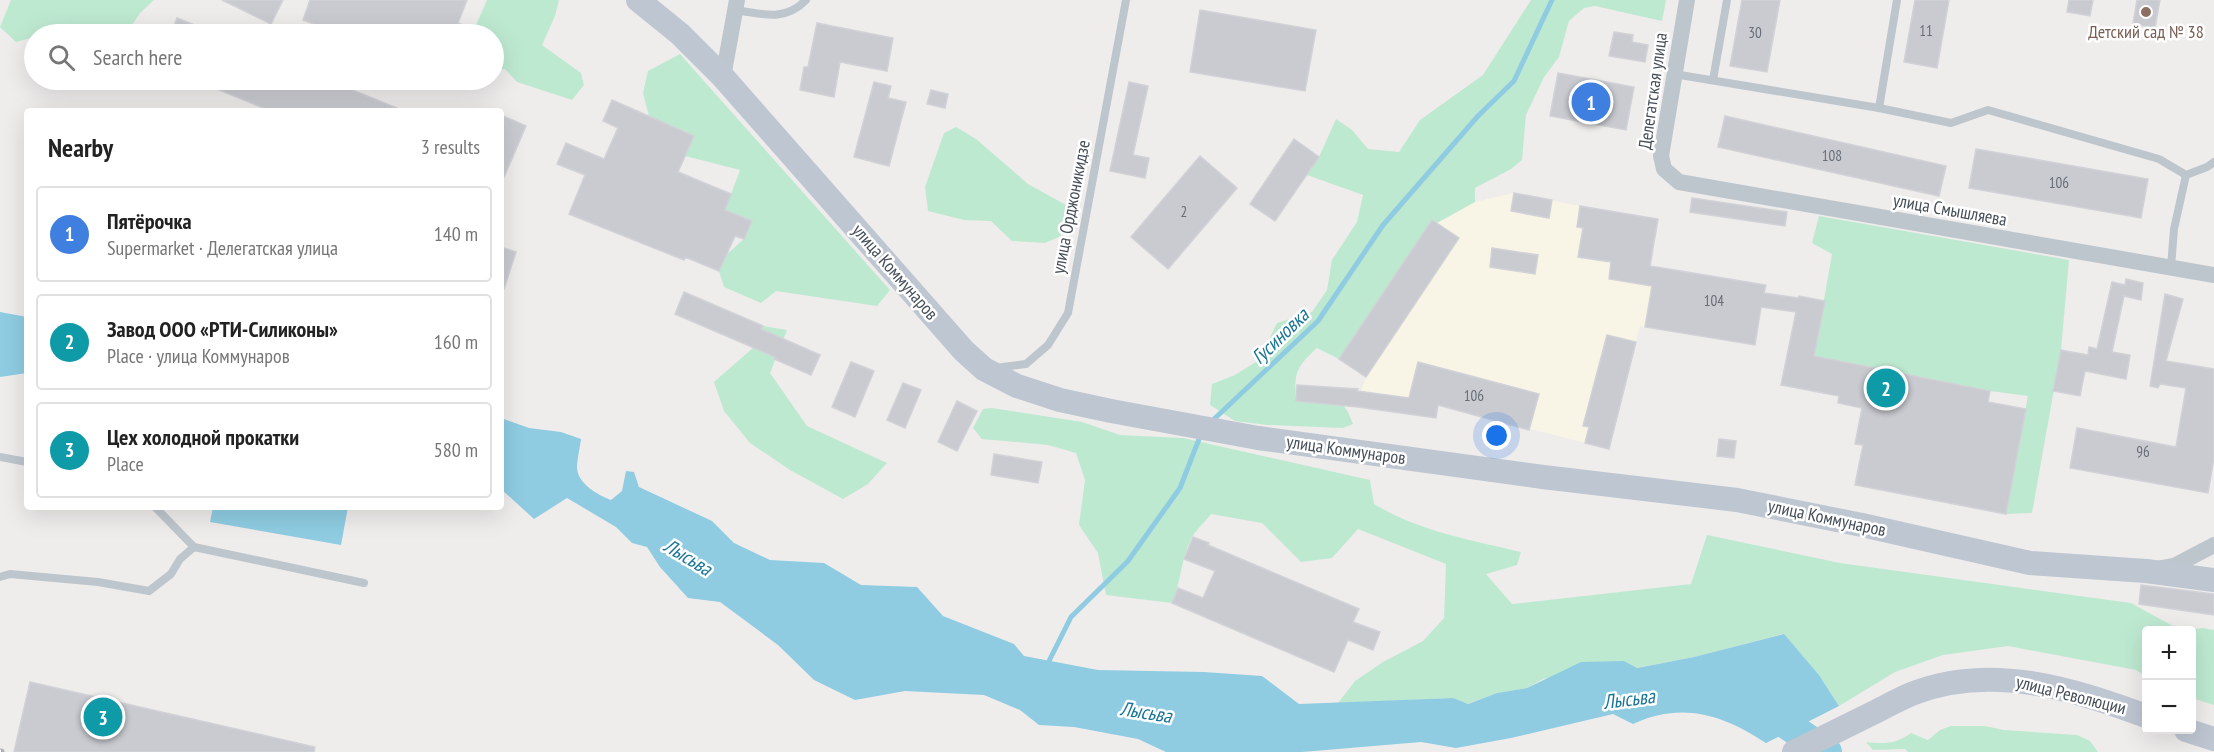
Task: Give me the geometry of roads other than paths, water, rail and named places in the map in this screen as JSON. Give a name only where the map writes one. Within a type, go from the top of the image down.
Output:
[{"type":"main road","name":"улица Коммунаров","points":[[638,0],[680,34],[723,77],[964,351],[984,369],[1017,386],[1060,400],[1258,438],[1543,477],[1737,500],[1862,525],[2030,563],[2146,571],[2214,580]]},
{"type":"main road","name":"улица Революции","points":[[1794,752],[1914,693],[1962,681],[2012,680],[2079,694],[2142,715]]},
{"type":"main road","points":[[2196,733],[2214,740]]},
{"type":"street","name":"Делегатская улица","points":[[1679,182],[1664,169],[1661,156],[1687,0]]},
{"type":"street","points":[[723,77],[736,5]]},
{"type":"street","name":"улица Смышляева","points":[[1679,182],[2214,275]]},
{"type":"street","points":[[2146,571],[2174,566],[2214,546]]},
{"type":"lane","points":[[736,5],[775,16],[798,8],[806,0]]},
{"type":"lane","name":"улица Орджоникидзе","points":[[984,369],[1026,364],[1048,345],[1068,313],[1126,0]]},
{"type":"lane","points":[[1713,80],[1727,0]]},
{"type":"lane","points":[[1879,108],[1897,0]]},
{"type":"lane","points":[[1674,74],[1879,108],[1951,123],[1988,110],[2159,159],[2186,175]]},
{"type":"lane","points":[[2186,175],[2214,162]]},
{"type":"lane","points":[[2171,267],[2174,229],[2186,175]]},
{"type":"lane","points":[[0,457],[24,461]]},
{"type":"lane","points":[[158,510],[194,547],[364,583]]},
{"type":"lane","points":[[0,577],[10,574],[98,582],[149,591],[171,574],[180,559],[194,547]]},
{"type":"water","points":[[0,312],[24,316],[24,373],[0,377]]},
{"type":"water","points":[[504,419],[529,428],[561,432],[581,439],[578,474],[585,484],[606,498],[611,500],[622,491],[626,471],[634,472],[639,487],[712,521],[734,543],[770,560],[824,563],[861,585],[917,587],[943,616],[1014,644],[1024,656],[1098,670],[1204,672],[1262,676],[1299,704],[1453,698],[1468,704],[1497,693],[1527,688],[1581,662],[1624,661],[1637,668],[1694,657],[1784,634],[1819,675],[1839,706],[1766,743],[1734,725],[1702,714],[1669,713],[1633,724],[1613,714],[1511,738],[1456,748],[1421,742],[1302,752],[1166,752],[1138,739],[1074,727],[1039,725],[1020,710],[984,695],[905,691],[855,700],[814,680],[778,645],[720,602],[688,598],[660,567],[647,547],[632,543],[616,527],[567,498],[534,519],[504,492]]},
{"type":"water","points":[[212,510],[347,510],[341,545],[210,522]]},
{"type":"waterway","name":"Гусиновка","points":[[1211,422],[1318,321],[1383,225],[1478,116],[1514,81],[1552,0]]},
{"type":"waterway","name":"Гусиновка","points":[[1047,665],[1071,617],[1128,561],[1180,488],[1201,434]]},
{"type":"waterway","name":"Лысьва","points":[[1760,706],[1827,752]]},
{"type":"place","name":"Детский сад № 38","points":[[2146,12]]},
{"type":"place","name":"Пятёрочка","points":[[1591,102]]},
{"type":"place","name":"Завод ООО «РТИ-Силиконы»","points":[[1886,388]]},
{"type":"place","name":"Цех холодной прокатки","points":[[103,717]]}]
